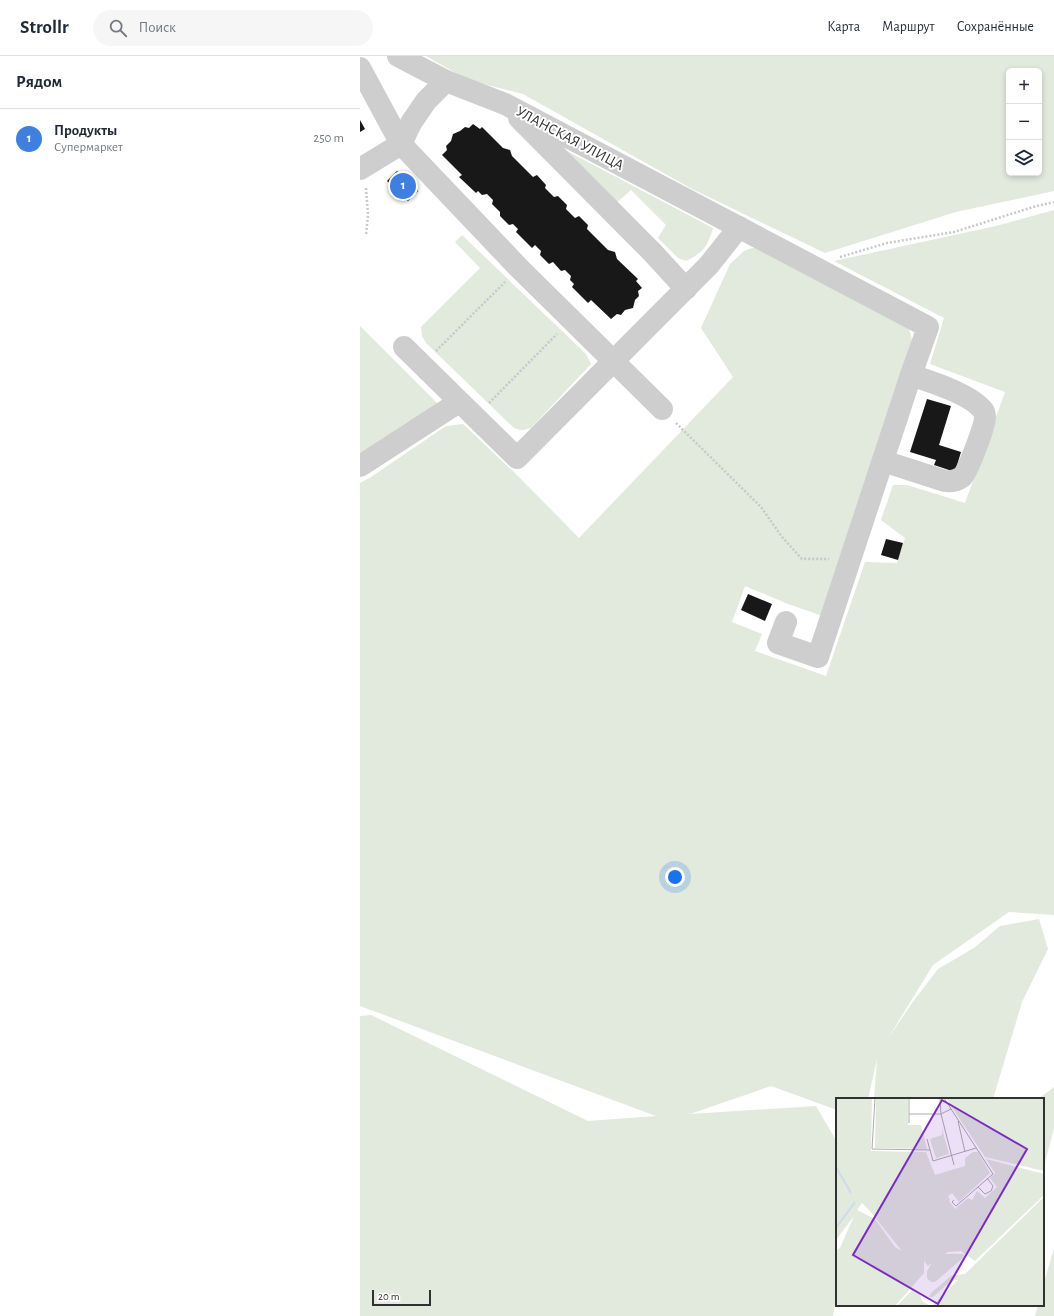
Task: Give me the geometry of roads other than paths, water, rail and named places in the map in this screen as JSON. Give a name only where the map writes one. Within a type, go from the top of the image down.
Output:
[{"type":"lane","name":"УЛАНСКАЯ УЛИЦА","points":[[398,56],[446,81],[505,104],[928,327],[911,375]]},
{"type":"lane","points":[[360,68],[401,144],[514,262],[662,409]]},
{"type":"lane","points":[[363,167],[401,144],[411,123],[426,101],[446,81]]},
{"type":"lane","points":[[505,104],[653,253],[686,290]]},
{"type":"lane","points":[[404,347],[517,458],[686,290],[709,265],[739,227]]},
{"type":"lane","points":[[786,622],[778,643],[818,657],[882,461],[911,375],[966,396],[983,410],[985,418],[967,470],[962,477],[953,482],[945,481],[882,461]]},
{"type":"lane","points":[[360,466],[459,402]]},
{"type":"place","name":"Продукты","points":[[403,186]]}]
